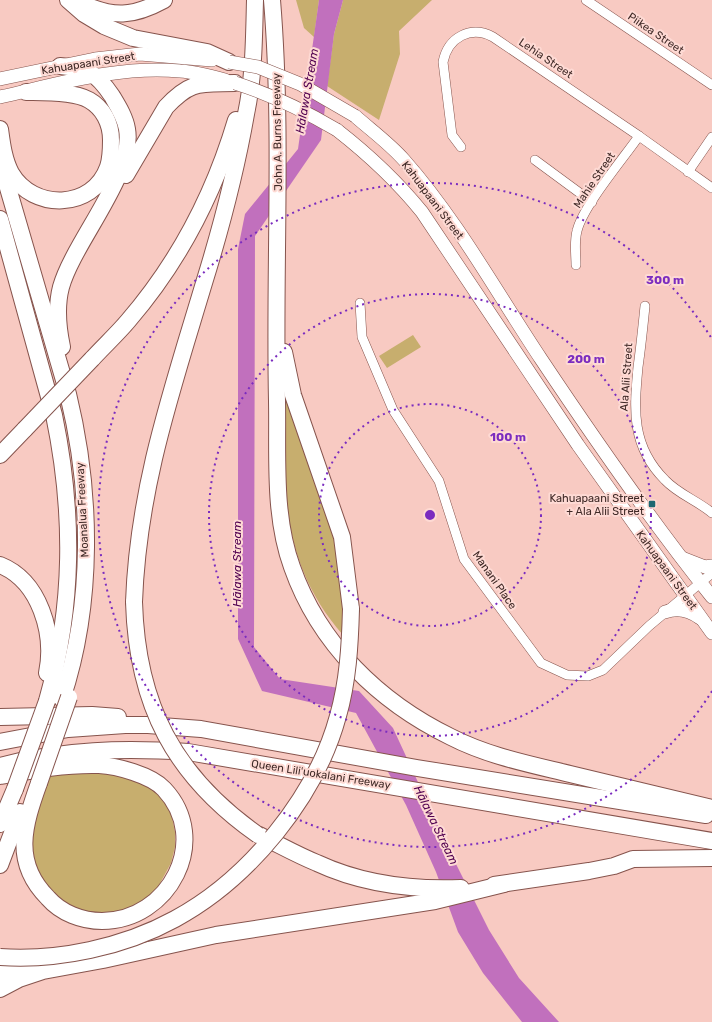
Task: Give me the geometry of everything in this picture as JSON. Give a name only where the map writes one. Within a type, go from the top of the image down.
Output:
[{"type":"highway","points":[[68,0],[84,14],[97,22],[133,38],[207,52],[229,62]]},
{"type":"highway","points":[[75,0],[97,10],[113,14],[132,13],[149,8],[164,0]]},
{"type":"highway","points":[[0,455],[128,321],[160,280],[189,234],[226,152],[243,91],[249,51],[251,0]]},
{"type":"highway","points":[[255,0],[254,59],[247,113],[204,282],[182,351],[154,455],[139,533],[134,602],[136,634],[145,684],[155,714],[182,763],[204,790],[229,813],[258,835],[318,864],[338,871],[379,883],[414,888],[432,894]]},
{"type":"highway","name":"John A. Burns Freeway","points":[[273,0],[275,32],[278,265]]},
{"type":"highway","points":[[60,66],[88,70],[90,77],[113,98],[123,115],[127,130],[126,150],[120,173],[94,218],[66,272],[61,288],[59,300],[60,337],[76,426]]},
{"type":"highway","points":[[94,218],[120,185],[166,107],[173,99],[196,84],[235,83]]},
{"type":"highway","points":[[0,129],[5,157],[11,173],[21,186],[34,195],[52,201],[71,201],[88,193],[101,181],[108,167],[112,152],[111,132],[104,114],[88,99],[71,94],[13,94]]},
{"type":"highway","name":"Moanalua Freeway","points":[[0,153],[8,188],[76,426],[85,525],[85,557],[80,621],[55,700]]},
{"type":"highway","name":"Moanalua Freeway","points":[[0,219],[54,415],[60,443],[67,504],[70,557],[66,607],[59,654],[55,700]]},
{"type":"highway","points":[[0,973],[136,936],[175,919],[194,907],[243,869],[280,829],[300,800],[326,753],[338,716],[349,668],[351,609],[342,537],[293,395],[287,370],[283,348],[278,265]]},
{"type":"highway","points":[[278,265],[275,325],[279,499],[281,522],[285,545],[301,589],[312,611],[329,638],[362,676],[381,693],[414,716],[452,738],[512,760],[688,808],[712,808]]},
{"type":"highway","points":[[0,565],[25,583],[40,606],[45,619],[48,669],[55,700],[35,784],[24,830],[24,850],[32,877],[49,900],[64,911],[81,918],[109,921],[136,915],[159,899],[171,884],[179,867],[184,839],[178,811],[163,787],[125,769],[100,765],[58,765],[0,776]]},
{"type":"highway","points":[[0,813],[55,700]]},
{"type":"highway","points":[[0,717],[110,716],[201,730]]},
{"type":"highway","name":"Queen Liliʻuokalani Freeway","points":[[0,742],[68,730],[117,725],[148,725],[201,730],[373,759],[417,768],[688,808],[712,816]]},
{"type":"highway","name":"Queen Liliʻuokalani Freeway","points":[[0,766],[86,751],[139,749],[188,752],[712,840]]},
{"type":"highway","points":[[0,865],[35,784]]},
{"type":"highway","points":[[0,824],[11,790]]},
{"type":"highway","points":[[0,989],[19,979],[43,971],[103,960],[216,935],[432,894],[475,890],[589,871],[614,866],[633,859],[712,858]]},
{"type":"highway","points":[[0,957],[54,955],[100,947]]},
{"type":"main road","name":"Kahuapaani Street","points":[[4,78],[95,59],[140,54],[173,55],[258,67],[300,84],[355,116],[403,159],[426,187],[476,258],[541,359],[607,455],[712,597]]},
{"type":"main road","name":"Kahuapaani Street","points":[[13,94],[90,77],[129,72],[179,71],[235,83],[263,92],[292,104],[337,130],[372,157],[401,186],[422,212],[578,445],[712,633]]},
{"type":"main road","points":[[682,558],[705,567],[712,566]]},
{"type":"main road","points":[[665,612],[672,610],[692,612],[702,619]]},
{"type":"street","name":"Piikea Street","points":[[586,0],[712,85]]},
{"type":"street","name":"Lehia Street","points":[[461,147],[452,135],[443,62],[446,51],[461,35],[473,32],[483,33],[494,37],[712,188]]},
{"type":"street","name":"Mahie Street","points":[[576,265],[577,230],[592,202],[639,136]]},
{"type":"street","points":[[688,172],[712,137]]},
{"type":"street","points":[[535,160],[592,202]]},
{"type":"street","name":"Manani Place","points":[[360,303],[362,337],[393,410],[438,480],[464,559],[541,663],[568,675],[588,676],[603,670],[665,612],[712,573]]},
{"type":"street","name":"Ala Alii Street","points":[[645,306],[635,399],[636,420],[639,437],[645,452],[665,480],[712,513]]},
{"type":"shaded area","points":[[296,0],[319,0],[314,37],[304,28]]},
{"type":"shaded area","points":[[343,0],[432,0],[399,31],[400,54],[379,120],[327,86],[334,34]]},
{"type":"shaded area","points":[[413,335],[421,347],[387,368],[379,356]]},
{"type":"shaded area","points":[[282,379],[332,523],[344,593],[343,635],[321,606],[305,576],[295,545],[288,514],[285,482]]},
{"type":"shaded area","points":[[102,767],[154,788],[166,802],[172,817],[175,832],[175,847],[171,863],[158,887],[150,896],[134,907],[112,913],[88,914],[52,896],[35,868],[30,842],[40,799],[54,768]]},
{"type":"water","name":"Hālawa Stream","points":[[319,0],[343,0],[334,34],[321,140],[255,236],[254,647],[280,679],[359,691],[393,728],[453,858],[489,930],[519,978],[559,1022],[522,1022],[483,973],[458,932],[436,872],[406,805],[356,713],[262,691],[238,639],[238,249],[245,214],[298,149]]},
{"type":"place","name":"Kahuapaani Street + Ala Alii Street","points":[[652,504]]}]
